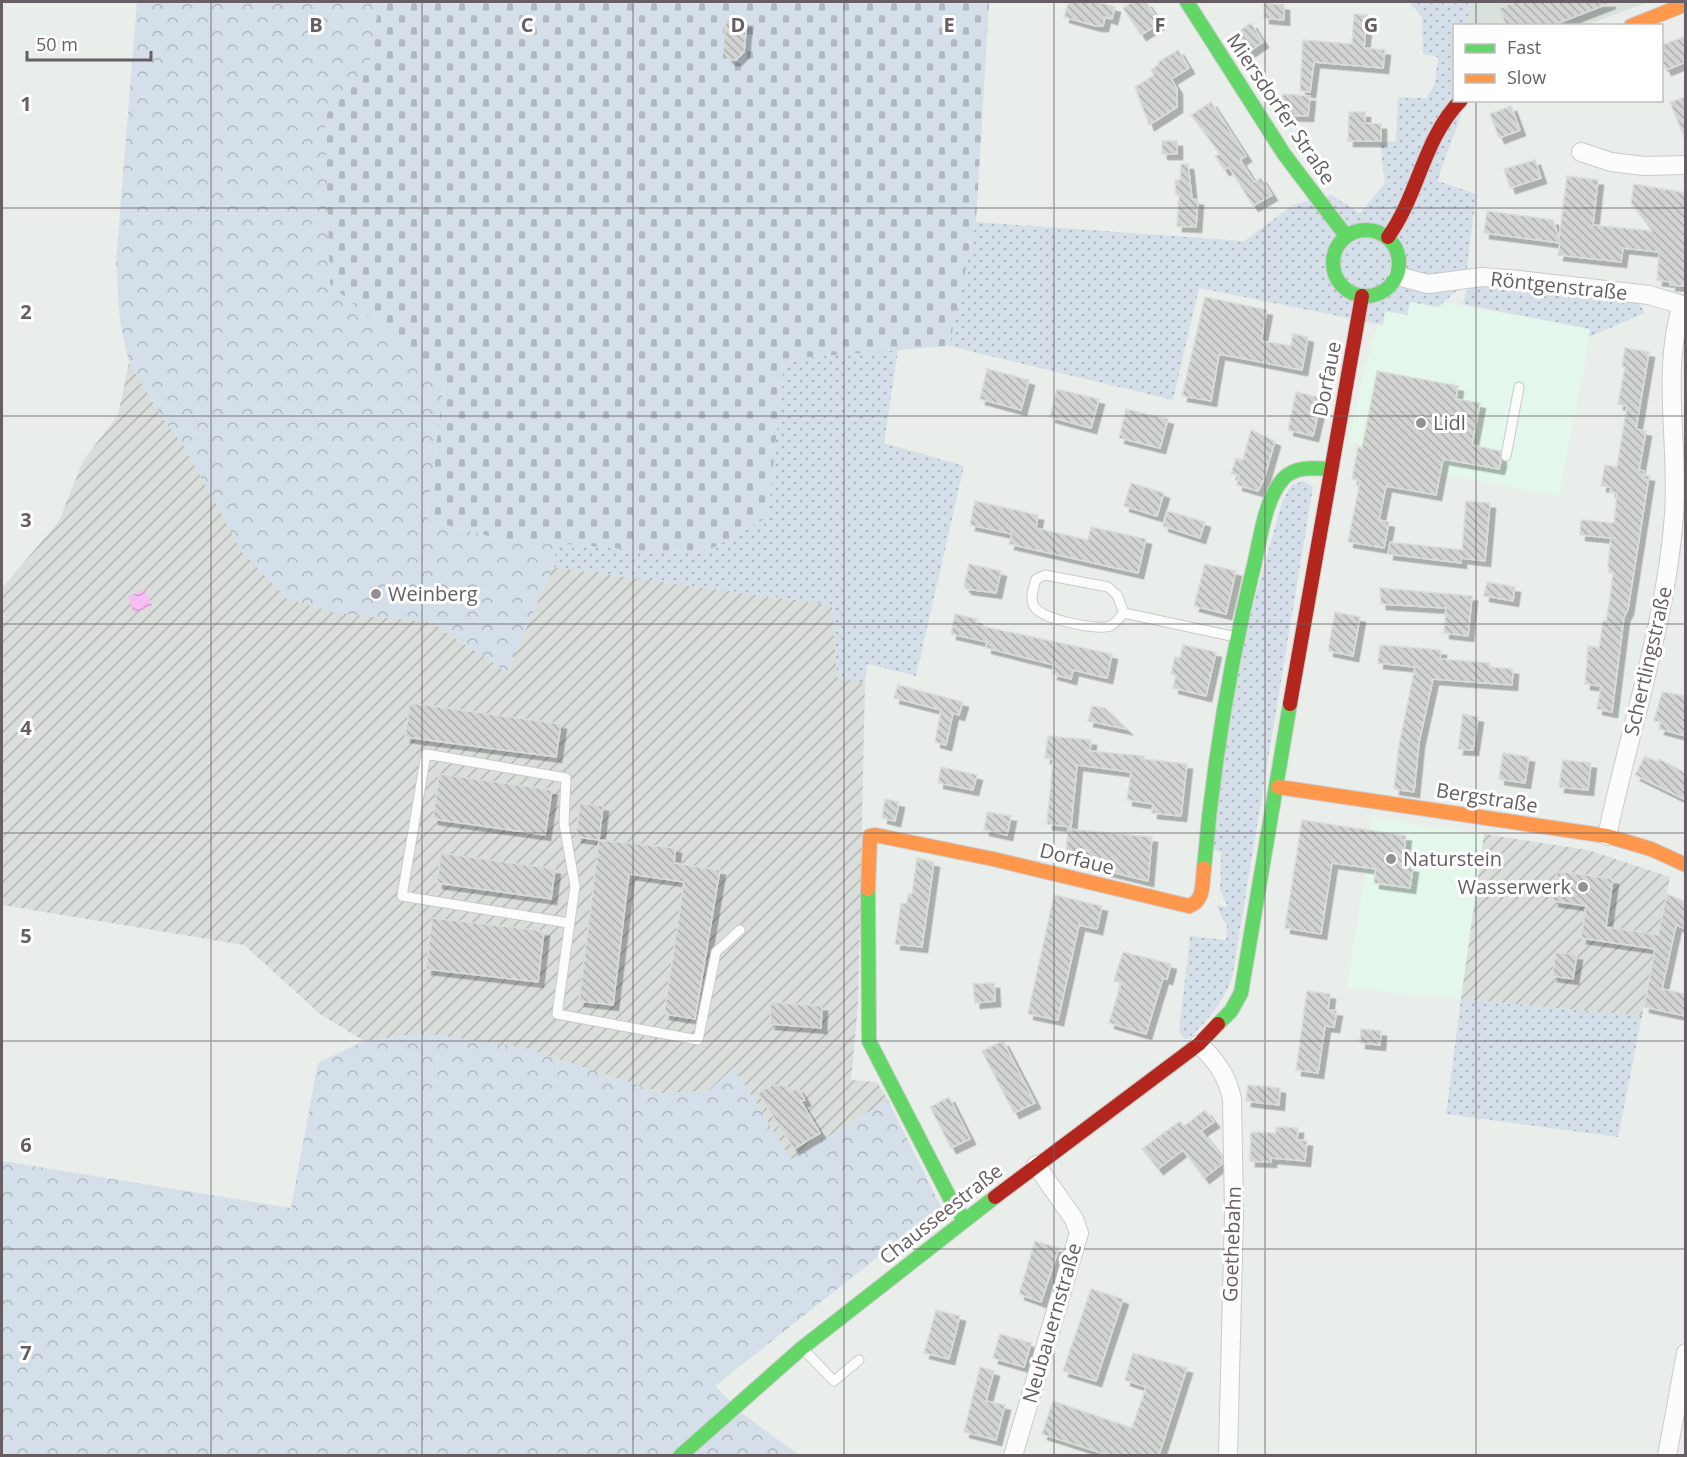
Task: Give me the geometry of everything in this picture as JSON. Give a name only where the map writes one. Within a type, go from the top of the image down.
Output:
[{"type":"street","name":"Miersdorfer Straße","points":[[1187,2],[1290,162],[1346,236]]},
{"type":"street","points":[[1636,24],[1686,4]]},
{"type":"street","points":[[1388,237],[1408,205],[1432,138],[1451,108],[1458,102]]},
{"type":"street","points":[[1581,152],[1611,162],[1644,166],[1684,164]]},
{"type":"street","points":[[1369,230],[1388,237],[1398,255],[1397,276],[1382,292],[1362,296],[1343,287],[1333,270],[1336,248],[1346,236],[1356,231],[1369,230]]},
{"type":"street","name":"Röntgenstraße","points":[[1397,276],[1428,284],[1482,277],[1519,280],[1648,295],[1684,305]]},
{"type":"street","name":"Dorfaue","points":[[1231,1011],[1244,982],[1330,469],[1362,296]]},
{"type":"street","name":"Schertlingstraße","points":[[1607,836],[1668,571],[1675,513],[1673,343],[1684,305]]},
{"type":"street","name":"Dorfaue","points":[[965,1220],[956,1208],[869,1041],[867,854],[870,836],[897,838],[987,857],[1189,906],[1196,904],[1201,897],[1208,810],[1238,637],[1269,509],[1280,480],[1292,471],[1304,468],[1330,469]]},
{"type":"street","name":"Bergstraße","points":[[1278,787],[1607,836],[1651,849],[1686,865]]},
{"type":"street","name":"Chausseestraße","points":[[680,1455],[802,1348],[1035,1165],[1199,1044],[1231,1011]]},
{"type":"street","name":"Goethebahn","points":[[1199,1044],[1216,1060],[1229,1082],[1232,1099],[1235,1169],[1228,1455]]},
{"type":"street","name":"Neubauernstraße","points":[[1013,1455],[1078,1233],[1074,1218],[1035,1165]]},
{"type":"street","points":[[1666,1455],[1686,1353]]},
{"type":"lane","points":[[1506,456],[1519,387]]},
{"type":"lane","points":[[1045,575],[1103,585],[1117,595],[1124,613],[1112,625],[1095,628],[1044,615],[1035,609],[1031,600],[1036,579],[1045,575]]},
{"type":"lane","points":[[1124,613],[1238,637]]},
{"type":"lane","points":[[569,923],[402,896],[426,754],[566,778],[564,824],[575,886],[557,1014],[698,1040],[716,952],[740,930]]},
{"type":"lane","points":[[802,1348],[834,1381],[859,1360]]},
{"type":"shaded area","points":[[1470,2],[1648,2],[1590,24],[1468,24]]},
{"type":"shaded area","points":[[1411,297],[1591,329],[1559,496],[1356,458],[1359,444],[1349,442],[1378,320],[1384,311]]},
{"type":"shaded area","points":[[129,363],[166,423],[182,443],[336,613],[431,622],[507,672],[553,567],[832,605],[837,677],[865,684],[858,1004],[851,1080],[877,1082],[888,1100],[791,1160],[734,1067],[709,1091],[662,1093],[524,1048],[422,1033],[364,1041],[320,1014],[244,945],[2,905],[2,588],[59,521],[83,461],[118,415]]},
{"type":"shaded area","points":[[1373,818],[1484,834],[1461,999],[1347,988]]},
{"type":"shaded area","points":[[1484,834],[1588,850],[1670,877],[1642,1016],[1461,999]]},
{"type":"green space","points":[[137,2],[379,2],[369,68],[326,117],[330,284],[444,382],[427,520],[496,538],[556,543],[553,567],[507,672],[431,622],[336,613],[287,599],[242,552],[182,443],[166,423],[129,363],[120,322],[116,262]]},
{"type":"green space","points":[[379,2],[989,2],[976,222],[949,346],[784,359],[768,517],[709,550],[646,551],[496,538],[427,520],[444,382],[330,284],[325,116],[369,68]]},
{"type":"green space","points":[[1409,2],[1470,2],[1468,24],[1453,24],[1453,102],[1464,102],[1438,181],[1476,194],[1467,268],[1460,288],[1438,307],[1410,302],[1407,315],[1385,311],[1383,325],[1199,288],[1173,400],[949,346],[976,222],[1244,241],[1293,205],[1331,195],[1360,213],[1385,183],[1380,143],[1396,141],[1398,97],[1426,98],[1435,84],[1438,57],[1423,54],[1422,17]]},
{"type":"green space","points":[[1485,284],[1639,303],[1645,313],[1589,337],[1590,329],[1463,304],[1466,293],[1472,286]]},
{"type":"green space","points":[[898,350],[884,443],[964,466],[916,676],[867,664],[865,684],[837,677],[832,605],[553,567],[556,543],[646,551],[709,550],[768,517],[784,359]]},
{"type":"green space","points":[[1304,481],[1313,487],[1232,978],[1214,1011],[1188,1039],[1184,1039],[1179,1031],[1190,936],[1226,940],[1227,924],[1223,921],[1217,906],[1228,907],[1220,891],[1221,852],[1210,849],[1243,641],[1282,502],[1291,485]]},
{"type":"green space","points":[[1461,999],[1642,1016],[1618,1137],[1446,1114]]},
{"type":"green space","points":[[422,1033],[525,1048],[662,1093],[709,1091],[734,1067],[791,1159],[888,1100],[941,1207],[940,1211],[903,1237],[715,1386],[743,1414],[799,1455],[2,1456],[2,1161],[291,1208],[318,1063],[364,1041]]},
{"type":"water","points":[[145,589],[152,606],[134,613],[128,597]]},
{"type":"building","points":[[1069,2],[1097,2],[1115,7],[1112,19],[1105,17],[1103,26],[1096,26],[1064,17]]},
{"type":"building","points":[[1132,2],[1146,2],[1160,23],[1141,35],[1123,8]]},
{"type":"building","points":[[1515,2],[1610,2],[1556,24],[1505,24],[1499,8]]},
{"type":"building","points":[[1264,3],[1284,5],[1284,20],[1264,18]]},
{"type":"building","points":[[1354,14],[1367,15],[1364,48],[1385,50],[1383,68],[1314,62],[1310,92],[1300,91],[1303,40],[1352,44]]},
{"type":"building","points":[[726,19],[747,21],[744,52],[736,60],[730,60],[723,51]]},
{"type":"building","points":[[1251,23],[1263,42],[1244,55],[1232,36]]},
{"type":"building","points":[[1686,36],[1686,62],[1666,70],[1663,65],[1663,45]]},
{"type":"building","points":[[1178,50],[1189,68],[1171,79],[1177,89],[1177,107],[1149,125],[1135,87],[1154,75],[1151,70],[1159,64],[1158,62]]},
{"type":"building","points":[[1283,94],[1310,96],[1308,116],[1281,115]]},
{"type":"building","points":[[1686,97],[1686,138],[1685,139],[1670,102]]},
{"type":"building","points":[[1211,102],[1246,156],[1240,160],[1254,182],[1261,178],[1272,195],[1253,206],[1229,167],[1224,170],[1215,156],[1220,154],[1191,115]]},
{"type":"building","points":[[1511,106],[1520,130],[1499,138],[1490,114]]},
{"type":"building","points":[[1349,112],[1365,112],[1365,123],[1381,124],[1381,141],[1348,141]]},
{"type":"building","points":[[1162,141],[1177,141],[1177,154],[1162,154]]},
{"type":"building","points":[[1535,160],[1541,178],[1510,188],[1504,169]]},
{"type":"building","points":[[1181,164],[1188,164],[1192,199],[1198,200],[1196,227],[1177,226],[1179,195],[1176,195],[1175,180],[1180,180]]},
{"type":"building","points":[[1567,176],[1598,180],[1593,225],[1652,231],[1631,203],[1634,184],[1686,193],[1686,286],[1670,285],[1671,282],[1657,280],[1659,252],[1623,248],[1621,262],[1558,255],[1560,243],[1484,233],[1487,211],[1553,220],[1559,238]]},
{"type":"building","points":[[1205,297],[1267,310],[1261,341],[1291,346],[1293,334],[1308,337],[1302,370],[1219,354],[1211,401],[1182,396]]},
{"type":"building","points":[[1625,348],[1649,352],[1636,429],[1646,431],[1639,470],[1644,471],[1643,475],[1649,476],[1628,609],[1624,617],[1612,712],[1597,709],[1601,686],[1585,684],[1588,646],[1599,648],[1603,621],[1606,621],[1613,573],[1609,573],[1608,565],[1611,538],[1580,535],[1581,520],[1614,523],[1617,493],[1610,492],[1611,487],[1601,486],[1605,465],[1617,467],[1627,406],[1618,404],[1625,367],[1622,367]]},
{"type":"building","points":[[987,369],[1029,380],[1021,410],[980,399]]},
{"type":"building","name":"Lidl","points":[[1377,371],[1458,386],[1456,399],[1480,403],[1472,445],[1500,451],[1501,461],[1499,469],[1443,459],[1436,495],[1386,486],[1379,520],[1389,522],[1384,548],[1348,542],[1360,481],[1352,479],[1358,447],[1362,448]]},
{"type":"building","points":[[1057,389],[1099,399],[1091,428],[1050,417]]},
{"type":"building","points":[[1296,392],[1322,398],[1313,436],[1288,430]]},
{"type":"building","points":[[1126,409],[1168,419],[1160,448],[1119,438]]},
{"type":"building","points":[[1251,430],[1275,441],[1264,479],[1258,491],[1237,485],[1239,475],[1231,474],[1236,458],[1243,460]]},
{"type":"building","points":[[1131,483],[1164,493],[1157,516],[1124,506]]},
{"type":"building","points":[[975,501],[1038,515],[1036,528],[1088,540],[1091,527],[1146,539],[1138,573],[1009,544],[1012,534],[970,525]]},
{"type":"building","points":[[1466,501],[1490,503],[1485,561],[1461,558],[1461,563],[1388,554],[1390,542],[1462,550]]},
{"type":"building","points":[[1167,511],[1205,522],[1200,538],[1163,526]]},
{"type":"building","points":[[969,564],[1001,571],[996,593],[967,589],[964,586]]},
{"type":"building","points":[[1205,564],[1236,571],[1226,614],[1194,606]]},
{"type":"building","points":[[1487,582],[1515,587],[1513,601],[1484,596]]},
{"type":"building","points":[[1380,588],[1472,596],[1468,636],[1444,633],[1446,608],[1381,604]]},
{"type":"building","points":[[1335,612],[1360,617],[1353,656],[1328,651]]},
{"type":"building","points":[[955,614],[977,619],[976,625],[1112,654],[1107,678],[1073,670],[1071,679],[1052,674],[1054,665],[986,648],[987,642],[951,634]]},
{"type":"building","points":[[1183,645],[1216,652],[1206,696],[1173,688],[1176,675],[1171,674],[1175,657],[1180,658]]},
{"type":"building","points":[[1380,645],[1441,650],[1440,659],[1490,663],[1490,667],[1513,669],[1512,685],[1433,679],[1419,742],[1414,792],[1394,789],[1399,745],[1415,667],[1378,663]]},
{"type":"building","points":[[898,685],[963,702],[959,715],[953,713],[946,745],[935,742],[941,710],[894,698]]},
{"type":"building","points":[[1662,692],[1686,696],[1686,736],[1659,729],[1661,722],[1654,721]]},
{"type":"building","points":[[410,703],[561,724],[556,757],[405,737]]},
{"type":"building","points":[[1092,706],[1105,708],[1126,729],[1088,721]]},
{"type":"building","points":[[1463,714],[1478,717],[1473,750],[1458,749]]},
{"type":"building","points":[[1048,736],[1091,740],[1090,751],[1144,756],[1144,759],[1187,764],[1181,816],[1152,813],[1153,804],[1127,800],[1131,772],[1077,765],[1071,827],[1047,824],[1053,759],[1045,758]]},
{"type":"building","points":[[1503,753],[1529,757],[1525,783],[1499,779]]},
{"type":"building","points":[[1645,756],[1657,762],[1659,759],[1686,773],[1686,800],[1635,775]]},
{"type":"building","points":[[1563,760],[1591,763],[1588,790],[1559,787]]},
{"type":"building","points":[[941,767],[977,775],[973,790],[938,783]]},
{"type":"building","points":[[439,774],[552,790],[545,835],[433,819]]},
{"type":"building","points":[[885,799],[899,802],[895,821],[882,818]]},
{"type":"building","points":[[580,803],[603,806],[599,840],[576,837]]},
{"type":"building","points":[[987,812],[1011,816],[1007,835],[984,830]]},
{"type":"building","points":[[1302,820],[1406,836],[1402,865],[1413,867],[1410,888],[1374,883],[1376,869],[1332,863],[1321,934],[1285,928]]},
{"type":"building","points":[[1068,829],[1152,837],[1148,881],[1078,864],[1079,853],[1066,852]]},
{"type":"building","points":[[599,840],[676,848],[674,863],[720,870],[695,1019],[664,1014],[684,882],[629,874],[613,1005],[579,1001]]},
{"type":"building","points":[[441,853],[555,869],[551,899],[437,883]]},
{"type":"building","points":[[917,858],[934,862],[922,947],[895,944],[901,903],[907,904],[908,894],[912,894]]},
{"type":"building","points":[[1557,871],[1613,879],[1606,927],[1658,935],[1667,894],[1686,902],[1686,929],[1676,925],[1662,989],[1686,994],[1686,1016],[1644,1007],[1655,949],[1581,938],[1586,906],[1553,901]]},
{"type":"building","points":[[1054,895],[1102,906],[1097,929],[1079,925],[1058,1020],[1028,1014]]},
{"type":"building","points":[[432,918],[544,931],[538,982],[426,969]]},
{"type":"building","points":[[1123,952],[1171,964],[1167,979],[1163,978],[1146,1034],[1109,1023],[1121,983],[1114,981]]},
{"type":"building","points":[[1556,952],[1577,955],[1573,979],[1552,976]]},
{"type":"building","points":[[994,983],[995,1001],[975,1003],[973,984]]},
{"type":"building","points":[[1307,991],[1330,994],[1328,1010],[1337,1011],[1334,1027],[1325,1026],[1318,1073],[1296,1070]]},
{"type":"building","points":[[771,1002],[822,1006],[821,1028],[770,1024]]},
{"type":"building","points":[[1361,1029],[1381,1031],[1380,1045],[1360,1043]]},
{"type":"building","points":[[1003,1041],[1035,1103],[1014,1113],[982,1051]]},
{"type":"building","points":[[772,1085],[786,1086],[790,1092],[798,1088],[805,1100],[801,1102],[820,1133],[794,1149],[758,1093]]},
{"type":"building","points":[[1248,1085],[1280,1088],[1279,1105],[1246,1101]]},
{"type":"building","points":[[949,1097],[970,1139],[951,1148],[930,1107]]},
{"type":"building","points":[[1205,1110],[1214,1122],[1201,1131],[1222,1157],[1222,1164],[1204,1178],[1183,1150],[1158,1169],[1142,1149],[1180,1121],[1184,1126]]},
{"type":"building","points":[[1276,1127],[1298,1128],[1297,1140],[1307,1141],[1305,1161],[1271,1158],[1271,1162],[1250,1161],[1251,1132],[1276,1133]]},
{"type":"building","points":[[1035,1241],[1059,1248],[1041,1302],[1019,1294]]},
{"type":"building","points":[[1091,1289],[1123,1299],[1096,1381],[1063,1371]]},
{"type":"building","points":[[936,1310],[960,1316],[949,1359],[924,1353]]},
{"type":"building","points":[[1000,1334],[1031,1343],[1024,1367],[993,1358]]},
{"type":"building","points":[[1133,1353],[1187,1368],[1159,1455],[1108,1455],[1042,1434],[1053,1401],[1132,1428],[1146,1387],[1125,1380]]},
{"type":"building","points":[[980,1367],[994,1371],[986,1401],[1005,1405],[996,1440],[964,1432]]},
{"type":"traffic: fast","points":[[1187,2],[1284,154],[1346,236]]},
{"type":"traffic: fast","points":[[1359,230],[1373,230],[1385,235],[1394,244],[1399,263],[1397,276],[1390,287],[1373,296],[1359,296],[1347,291],[1338,282],[1333,270],[1333,256],[1338,244],[1347,235],[1359,230]]},
{"type":"traffic: fast","points":[[1204,868],[1212,790],[1230,675],[1268,507],[1277,487],[1288,475],[1305,469],[1330,469]]},
{"type":"traffic: fast","points":[[1218,1024],[1231,1011],[1241,993],[1290,704]]},
{"type":"traffic: fast","points":[[868,889],[869,1041],[955,1208],[965,1219]]},
{"type":"traffic: fast","points":[[680,1456],[802,1348],[995,1197]]},
{"type":"traffic: slow","points":[[1636,24],[1686,4]]},
{"type":"traffic: slow","points":[[1278,787],[1607,836],[1651,849],[1686,865]]},
{"type":"traffic: slow","points":[[868,889],[870,836],[875,835],[993,859],[1189,906],[1194,904],[1200,895],[1204,868]]},
{"type":"traffic: jam","points":[[1388,237],[1407,203],[1429,149],[1448,115],[1459,102]]},
{"type":"traffic: jam","points":[[1290,704],[1362,296]]},
{"type":"traffic: jam","points":[[995,1197],[1199,1044],[1218,1024]]},
{"type":"place","name":"Lidl","points":[[1421,423]]},
{"type":"place","name":"Weinberg","points":[[376,594]]},
{"type":"place","name":"Naturstein","points":[[1391,859]]},
{"type":"place","name":"Wasserwerk","points":[[1583,887]]}]
